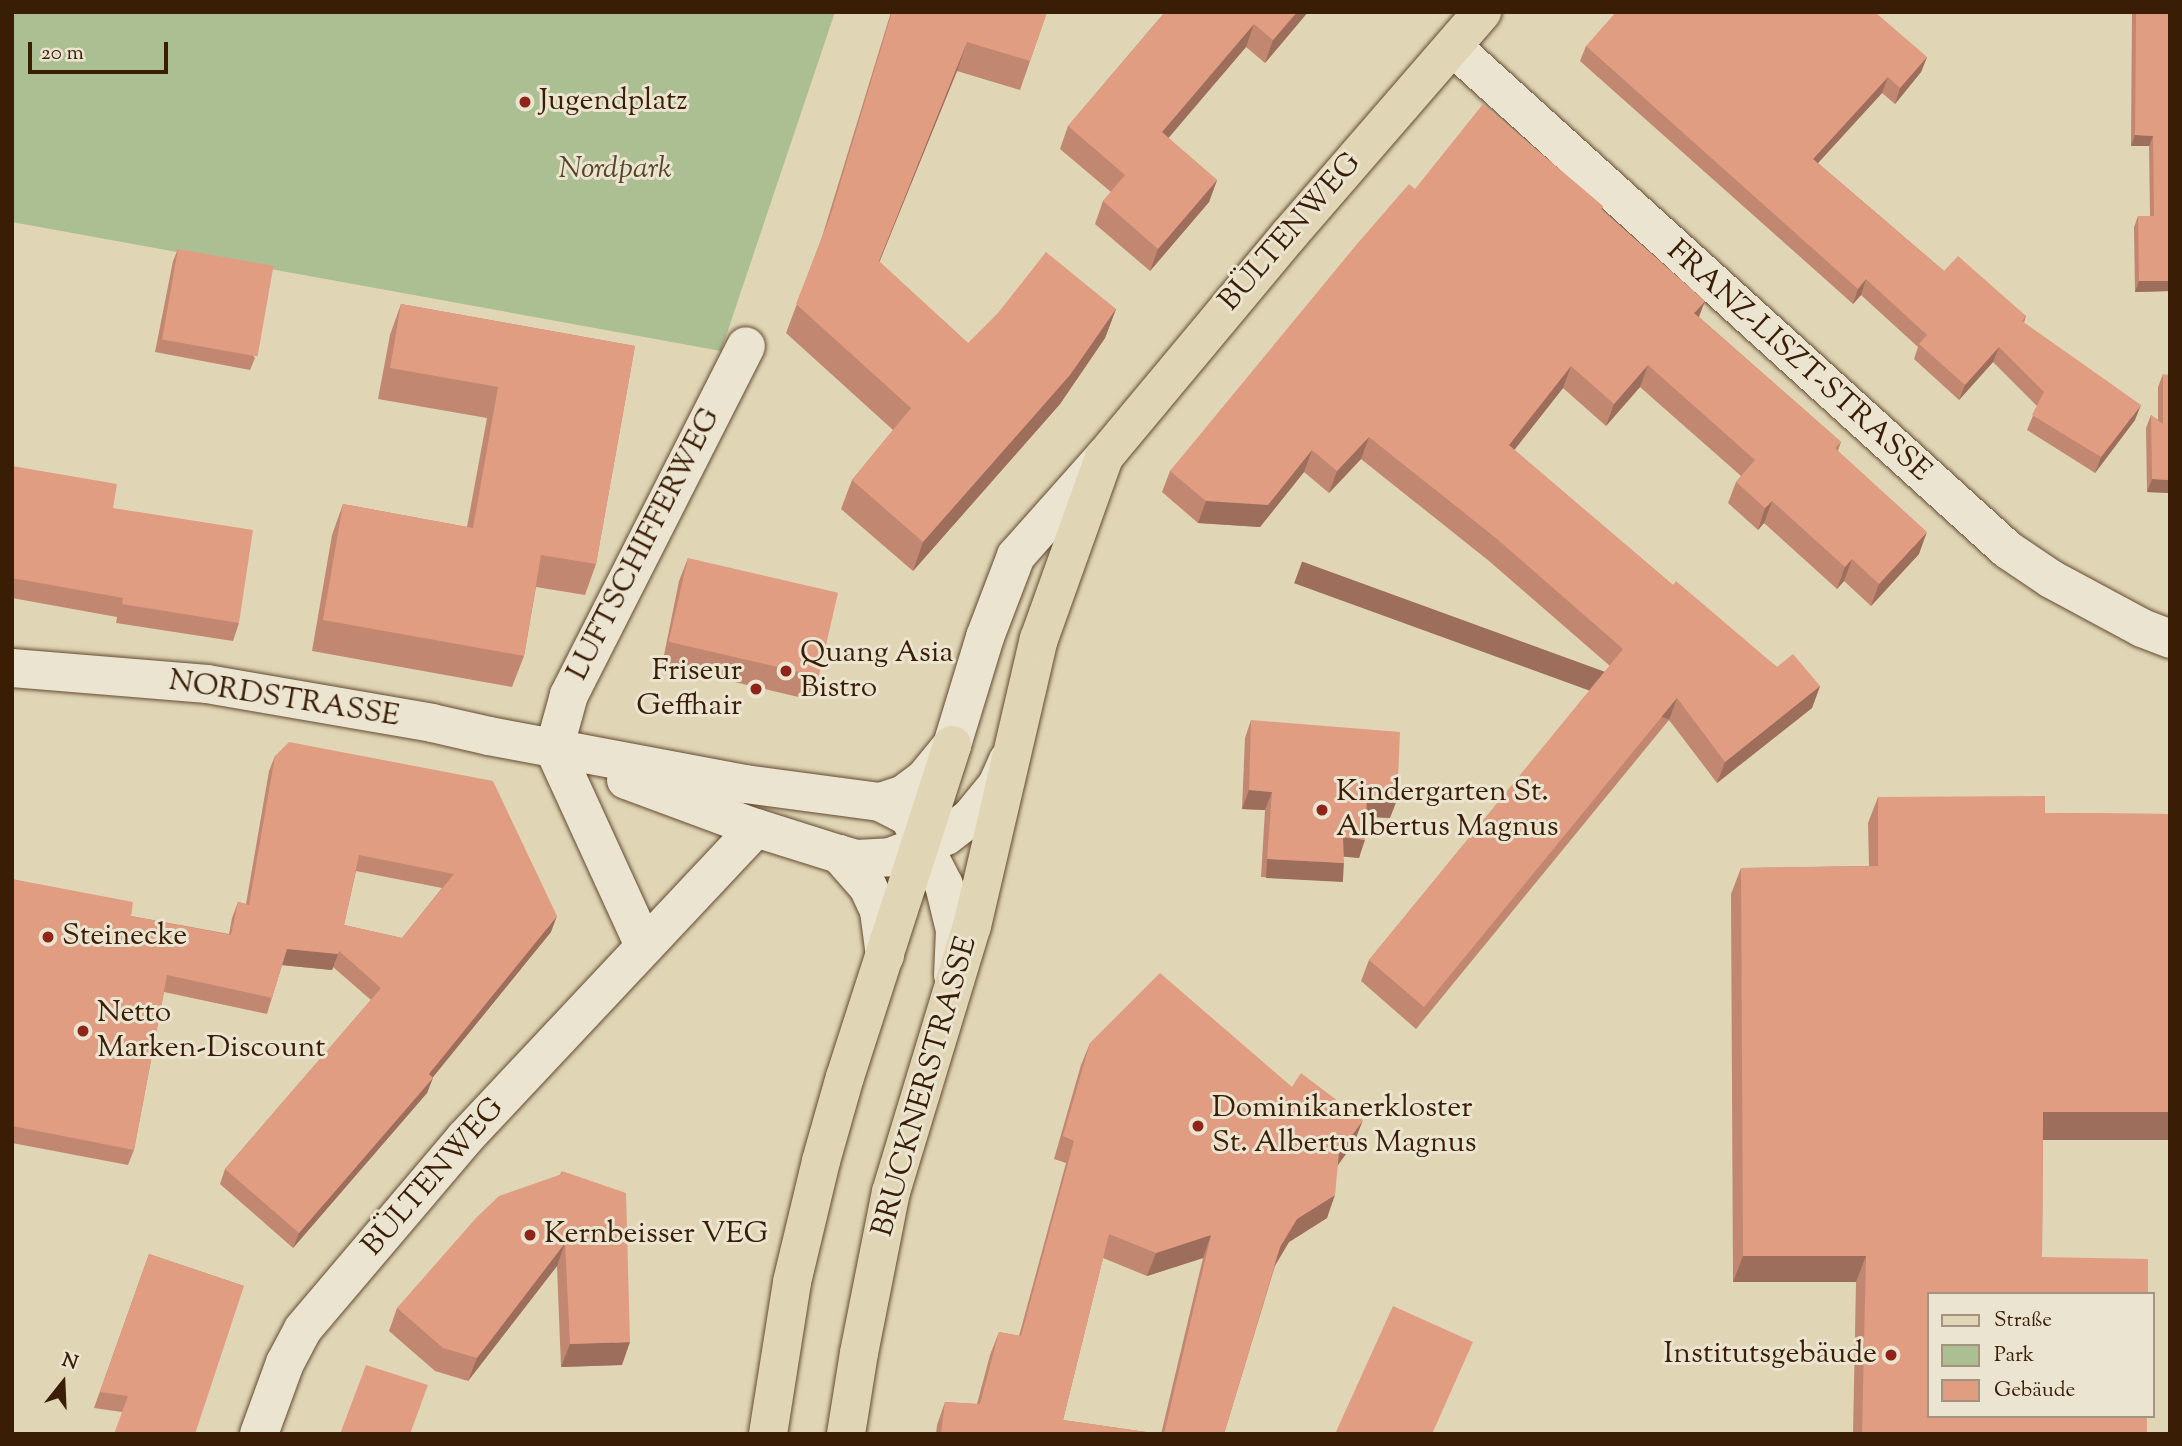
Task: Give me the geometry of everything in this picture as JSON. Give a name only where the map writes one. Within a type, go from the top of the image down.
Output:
[{"type":"main road","name":"BÜLTENWEG","points":[[1015,742],[1039,639],[1104,457],[1289,235],[1482,12]]},
{"type":"main road","name":"BRUCKNERSTRASSE","points":[[846,1434],[891,1192],[972,926],[1015,742]]},
{"type":"main road","name":"BÜLTENWEG","points":[[921,846],[952,745]]},
{"type":"main road","points":[[768,1434],[792,1282],[821,1161],[921,846]]},
{"type":"street","name":"FRANZ-LISZT-STRASSE","points":[[1453,47],[2008,550],[2051,579],[2142,628],[2170,639]]},
{"type":"street","name":"LUFTSCHIFFERWEG","points":[[554,749],[569,695],[746,346]]},
{"type":"street","name":"BÜLTENWEG","points":[[880,802],[904,794],[925,778],[952,745],[985,637],[1016,556],[1104,457]]},
{"type":"street","name":"NORDSTRASSE","points":[[12,668],[207,684],[432,723],[554,749],[745,784],[880,802],[909,817],[921,846],[944,885],[955,930],[952,991]]},
{"type":"street","name":"BÜLTENWEG","points":[[839,854],[856,859],[876,859],[946,836],[970,818],[997,785],[1015,742]]},
{"type":"street","name":"NORDSTRASSE","points":[[554,749],[572,760],[756,828],[839,854]]},
{"type":"street","points":[[554,749],[645,946]]},
{"type":"street","name":"BÜLTENWEG","points":[[259,1434],[285,1363],[303,1329],[465,1138],[756,828]]},
{"type":"street","points":[[839,854],[868,887],[879,911],[885,956]]},
{"type":"green space","name":"Nordpark","points":[[12,12],[835,12],[721,351],[12,222]]},
{"type":"building","points":[[892,12],[1047,12],[1030,61],[967,42],[879,261],[968,343],[998,313],[1046,252],[1116,309],[1070,375],[923,542],[852,480],[911,408],[796,304],[830,217]]},
{"type":"building","points":[[1165,12],[1297,12],[1273,40],[1254,24],[1162,132],[1217,180],[1158,249],[1103,201],[1125,175],[1068,126]]},
{"type":"building","points":[[1616,12],[1875,12],[1927,57],[1900,88],[1888,77],[1813,159],[1944,271],[1958,256],[2026,316],[2022,321],[2141,405],[2101,457],[2032,415],[2044,392],[1999,347],[1965,385],[1919,344],[1927,335],[1866,279],[1858,289],[1586,46]]},
{"type":"building","points":[[2136,12],[2170,12],[2170,281],[2139,281],[2138,216],[2154,216],[2153,136],[2135,135]]},
{"type":"building","points":[[1483,104],[1603,206],[1601,209],[1705,301],[1694,313],[1841,442],[1835,448],[1927,532],[1879,584],[1852,559],[1845,567],[1772,501],[1765,508],[1736,482],[1755,460],[1648,365],[1614,404],[1571,366],[1509,445],[1673,585],[1676,581],[1777,667],[1793,654],[1820,686],[1725,762],[1677,698],[1424,1007],[1369,960],[1623,649],[1497,539],[1369,437],[1337,471],[1312,450],[1268,505],[1206,501],[1170,471],[1357,244],[1409,184],[1415,189]]},
{"type":"building","points":[[178,249],[274,266],[258,356],[162,340]]},
{"type":"building","points":[[401,304],[635,346],[596,564],[541,555],[524,656],[323,620],[343,504],[473,528],[498,387],[390,368]]},
{"type":"building","points":[[2163,374],[2170,375],[2170,480],[2152,479],[2151,415],[2163,424]]},
{"type":"building","points":[[12,466],[117,484],[113,508],[253,530],[239,623],[122,604],[123,598],[12,578]]},
{"type":"building","points":[[688,558],[838,593],[819,676],[669,642]]},
{"type":"building","name":"Kindergarten St. Albertus Magnus","points":[[1251,720],[1400,732],[1397,800],[1367,798],[1365,840],[1343,837],[1344,863],[1267,859],[1272,792],[1249,790]]},
{"type":"building","points":[[289,742],[493,781],[557,916],[429,1074],[433,1078],[299,1233],[225,1169],[381,988],[339,951],[338,954],[287,949],[272,998],[167,975],[134,1150],[12,1126],[12,879],[133,902],[131,916],[231,935],[238,902],[249,905],[275,756]],"holes":[[[359,855],[454,874],[402,938],[344,925]]]},
{"type":"building","points":[[2045,796],[2045,813],[2170,814],[2170,1112],[2043,1112],[2042,1257],[2148,1259],[2148,1292],[1926,1292],[1926,1418],[2147,1418],[2147,1434],[1862,1434],[1866,1256],[1743,1256],[1741,868],[1878,866],[1878,797]]},
{"type":"building","points":[[1160,973],[1292,1087],[1301,1073],[1363,1120],[1339,1153],[1335,1195],[1297,1219],[1280,1247],[1224,1434],[1164,1434],[1211,1235],[1156,1253],[1109,1234],[1063,1420],[1160,1434],[941,1434],[945,1402],[980,1404],[999,1332],[1021,1336],[1074,1141],[1063,1136],[1090,1043]]},
{"type":"building","points":[[562,1171],[626,1193],[630,1342],[570,1344],[565,1243],[477,1358],[443,1348],[397,1308],[476,1218],[499,1196],[562,1174]]},
{"type":"building","points":[[149,1254],[244,1286],[195,1434],[114,1434],[128,1396],[100,1392]]},
{"type":"building","points":[[1393,1306],[1473,1342],[1432,1434],[1335,1434]]},
{"type":"building","points":[[366,1365],[428,1385],[410,1434],[340,1434]]},
{"type":"place","name":"Jugendplatz","points":[[525,102]]},
{"type":"place","name":"Quang Asia Bistro","points":[[786,671]]},
{"type":"place","name":"Friseur Geffhair","points":[[756,689]]},
{"type":"place","name":"Kindergarten St. Albertus Magnus","points":[[1322,810]]},
{"type":"place","name":"Steinecke","points":[[48,937]]},
{"type":"place","name":"Netto Marken-Discount","points":[[83,1031]]},
{"type":"place","name":"Dominikanerkloster St. Albertus Magnus","points":[[1198,1126]]},
{"type":"place","name":"Kernbeisser VEG","points":[[530,1235]]},
{"type":"place","name":"Institutsgebäude","points":[[1891,1355]]}]
